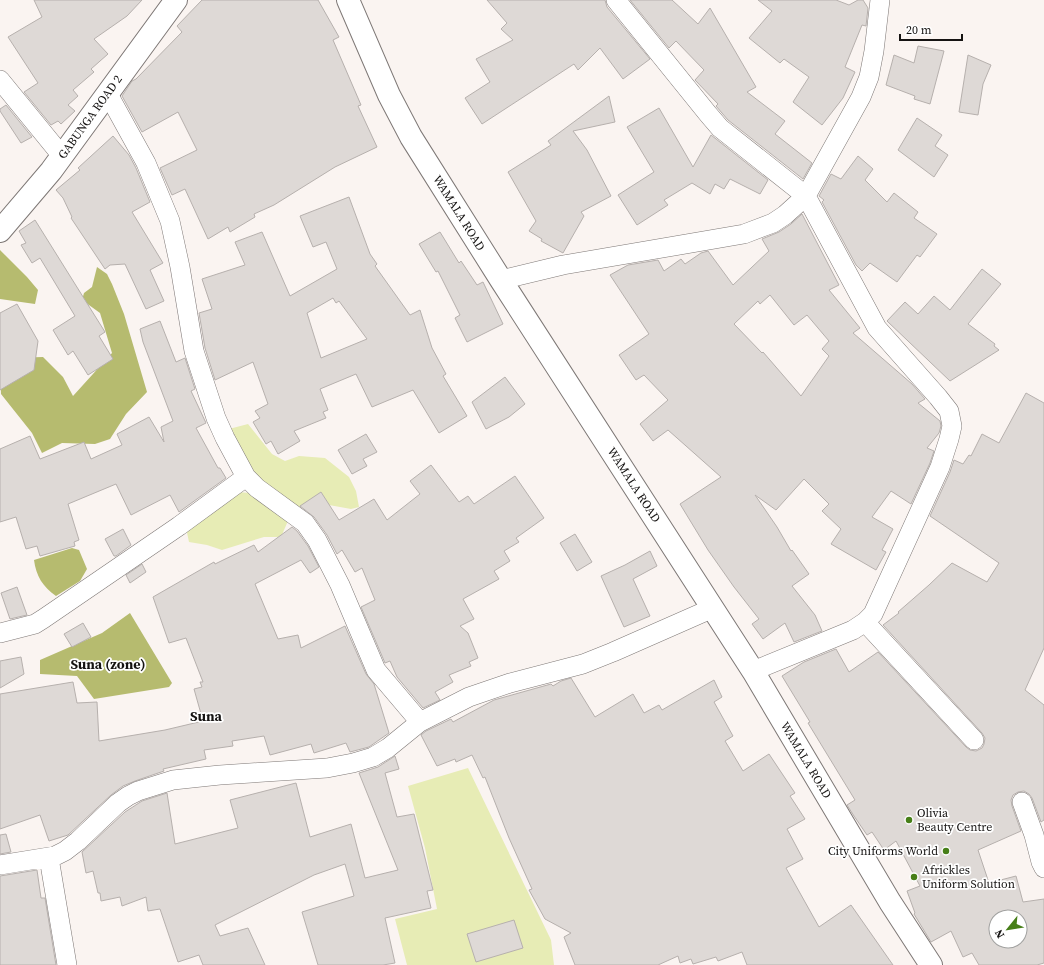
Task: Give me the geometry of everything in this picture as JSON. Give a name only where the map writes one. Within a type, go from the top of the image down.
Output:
[{"type":"street","name":"GABUNGA ROAD 2","points":[[0,231],[62,156],[176,0]]},
{"type":"street","name":"WAMALA ROAD","points":[[348,0],[389,95],[411,138],[753,671],[890,902],[931,965]]},
{"type":"street","points":[[616,0],[720,128],[806,196],[877,328],[949,411],[952,426],[940,467],[873,614],[865,622],[853,630],[753,671]]},
{"type":"street","points":[[501,280],[563,265],[744,234],[773,223],[785,215],[806,196],[861,97],[869,77],[874,51],[880,0]]},
{"type":"street","points":[[0,80],[62,156]]},
{"type":"street","points":[[108,94],[146,163],[170,221],[177,252],[194,351],[216,418],[246,477],[257,488],[296,516],[310,530],[317,540],[340,585],[376,670],[420,722]]},
{"type":"street","points":[[0,633],[34,624],[43,619],[179,526],[246,477]]},
{"type":"street","points":[[0,864],[49,858],[65,851],[74,845],[118,803],[128,796],[138,791],[173,780],[220,775],[327,768],[373,757],[388,748],[420,722],[481,693],[510,683],[583,664],[614,652],[713,608]]},
{"type":"street","points":[[865,622],[974,740]]},
{"type":"street","points":[[1022,802],[1044,868]]},
{"type":"street","points":[[49,858],[67,965]]},
{"type":"green space","points":[[0,250],[38,290],[35,304],[0,299]]},
{"type":"green space","points":[[97,267],[107,274],[124,314],[147,392],[126,414],[110,439],[95,444],[62,443],[42,453],[32,433],[1,394],[0,360],[9,358],[43,357],[63,377],[73,396],[112,353],[100,313],[82,300],[84,293],[92,287]]},
{"type":"green space","points":[[248,424],[272,454],[285,461],[299,456],[325,458],[349,477],[356,491],[359,507],[351,509],[329,505],[321,492],[291,514],[281,537],[264,537],[222,550],[207,545],[189,542],[186,528],[237,492],[264,494],[229,429]]},
{"type":"green space","points":[[72,548],[79,550],[87,569],[80,581],[56,596],[47,589],[41,581],[36,571],[34,560]]},
{"type":"green space","points":[[130,613],[172,683],[169,687],[94,699],[77,676],[40,674],[40,660],[102,633]]},
{"type":"green space","points":[[468,768],[551,940],[554,965],[407,965],[395,919],[437,909],[425,848],[408,786]]},
{"type":"building","points":[[34,0],[142,0],[127,16],[94,39],[108,54],[91,69],[94,72],[73,90],[78,96],[68,105],[75,111],[61,124],[58,121],[51,125],[24,92],[38,83],[8,37],[42,17]]},
{"type":"building","points":[[202,0],[318,0],[339,37],[333,40],[361,105],[358,106],[377,147],[335,167],[274,205],[254,214],[255,217],[230,232],[228,227],[208,239],[185,189],[172,195],[160,168],[197,150],[178,112],[142,132],[122,96],[132,81],[136,79],[182,32],[177,26]]},
{"type":"building","points":[[487,0],[605,0],[607,7],[650,59],[623,79],[600,48],[578,70],[574,64],[482,124],[465,98],[490,82],[476,59],[513,40],[501,29],[507,23]]},
{"type":"building","points":[[630,0],[672,0],[698,24],[710,8],[756,87],[747,92],[785,121],[775,134],[812,163],[803,179],[728,120],[716,106],[718,104],[695,80],[704,70],[676,41],[669,48]]},
{"type":"building","points":[[758,0],[836,0],[849,5],[858,0],[863,0],[868,8],[866,26],[862,25],[845,67],[855,72],[843,98],[822,125],[793,102],[809,77],[784,59],[780,63],[749,38],[772,11]]},
{"type":"building","points":[[918,46],[944,51],[930,104],[914,99],[915,96],[886,85],[894,55],[914,63]]},
{"type":"building","points":[[968,55],[991,65],[983,84],[978,115],[959,112]]},
{"type":"building","points":[[609,96],[615,122],[573,131],[587,150],[611,196],[581,212],[584,216],[563,253],[541,241],[542,239],[529,231],[536,221],[508,172],[551,145],[548,141]]},
{"type":"building","points":[[6,105],[32,137],[21,143],[0,111],[0,109]]},
{"type":"building","points":[[659,108],[693,167],[711,135],[768,180],[760,194],[730,179],[724,189],[715,184],[710,194],[692,183],[664,200],[668,205],[637,225],[618,195],[654,172],[627,127]]},
{"type":"building","points":[[917,118],[942,135],[935,146],[948,155],[934,177],[898,150]]},
{"type":"building","points":[[113,136],[129,155],[150,202],[132,212],[163,263],[150,270],[164,301],[146,309],[125,264],[110,265],[105,269],[71,218],[72,217],[63,198],[56,190],[80,170],[78,168]]},
{"type":"building","points":[[858,156],[873,169],[865,180],[887,202],[894,193],[918,212],[914,218],[937,234],[920,257],[917,255],[897,282],[870,263],[862,271],[856,265],[822,202],[824,200],[819,196],[831,174],[841,179]]},
{"type":"building","points":[[349,197],[370,254],[377,264],[375,266],[410,315],[420,310],[432,348],[446,374],[443,376],[467,416],[439,433],[413,390],[372,407],[356,374],[320,389],[328,410],[323,412],[326,418],[294,431],[300,441],[278,454],[271,441],[266,444],[253,422],[260,418],[255,411],[268,404],[253,362],[215,380],[205,348],[199,313],[212,309],[202,279],[245,265],[235,242],[262,232],[290,296],[337,269],[326,242],[313,247],[300,216]],"holes":[[[333,298],[336,303],[339,301],[367,339],[321,358],[307,313]]]},
{"type":"building","points":[[802,214],[839,285],[829,290],[860,328],[853,333],[912,384],[925,399],[918,403],[940,421],[941,426],[939,433],[927,448],[934,451],[911,504],[891,491],[872,517],[893,529],[882,550],[886,552],[876,570],[831,544],[841,529],[822,511],[829,504],[804,479],[776,510],[755,495],[777,527],[791,551],[792,550],[809,574],[792,586],[815,615],[822,631],[794,642],[785,623],[763,639],[752,624],[759,619],[708,550],[680,504],[721,477],[668,430],[653,441],[640,424],[668,400],[644,375],[636,380],[619,355],[649,334],[610,275],[628,265],[658,260],[664,271],[681,259],[685,264],[701,253],[708,251],[733,285],[769,251],[762,239],[779,232]],"holes":[[[770,295],[794,325],[807,315],[829,341],[822,349],[829,356],[801,396],[763,352],[762,353],[734,324],[758,301],[760,304]]]},
{"type":"building","points":[[35,220],[105,332],[99,336],[113,359],[88,375],[73,351],[68,355],[53,330],[75,316],[40,258],[32,263],[21,245],[26,243],[19,231]]},
{"type":"building","points":[[440,232],[459,263],[461,261],[477,285],[483,282],[503,324],[467,342],[455,318],[460,315],[438,271],[436,272],[419,244]]},
{"type":"building","points":[[982,269],[1001,284],[968,324],[995,344],[994,346],[999,350],[950,381],[887,321],[905,302],[918,314],[934,296],[950,310]]},
{"type":"building","points":[[17,304],[38,341],[34,370],[0,390],[0,313]]},
{"type":"building","points":[[160,321],[176,362],[185,358],[195,389],[191,391],[206,423],[196,428],[218,468],[220,468],[226,478],[179,512],[170,495],[131,515],[116,484],[68,504],[79,540],[74,542],[75,546],[40,556],[37,546],[26,549],[16,517],[0,522],[0,449],[30,436],[40,459],[84,442],[91,459],[122,445],[117,434],[149,417],[164,442],[161,427],[173,421],[143,342],[140,329]]},
{"type":"building","points":[[505,377],[525,404],[509,417],[486,429],[472,402]]},
{"type":"building","points":[[1026,393],[1044,403],[1044,648],[1025,690],[1044,705],[1044,820],[1041,822],[1029,794],[1024,791],[1018,792],[1013,795],[1011,800],[1021,831],[978,850],[989,883],[1016,876],[1023,902],[1044,899],[1044,963],[1037,965],[979,965],[972,953],[963,957],[951,931],[931,942],[914,914],[915,913],[907,891],[920,886],[896,841],[884,850],[872,832],[867,835],[847,805],[855,800],[808,723],[810,722],[782,676],[804,662],[836,649],[849,672],[878,652],[966,747],[970,750],[976,751],[982,748],[985,738],[982,733],[883,625],[899,613],[898,612],[952,563],[987,582],[999,563],[930,516],[954,460],[963,464],[969,455],[971,456],[982,434],[999,443]]},
{"type":"building","points":[[366,434],[377,452],[363,459],[367,466],[352,474],[338,450]]},
{"type":"building","points":[[431,465],[459,502],[468,496],[474,504],[515,476],[544,518],[516,538],[519,542],[504,551],[510,561],[494,571],[499,579],[463,599],[474,619],[460,626],[468,633],[478,658],[469,662],[471,666],[449,675],[453,682],[435,692],[440,700],[423,708],[397,677],[390,661],[385,663],[361,607],[375,600],[362,568],[355,572],[342,550],[337,554],[327,535],[314,517],[300,506],[321,492],[339,520],[374,499],[387,520],[420,494],[410,481]]},
{"type":"building","points":[[292,527],[297,531],[308,546],[319,567],[310,573],[301,560],[255,584],[278,639],[298,635],[301,648],[345,626],[366,674],[374,684],[389,733],[369,747],[350,752],[346,743],[314,753],[311,744],[270,755],[264,736],[232,741],[233,746],[204,750],[206,759],[163,769],[164,771],[123,786],[111,795],[68,835],[49,841],[40,815],[0,829],[0,694],[73,682],[77,703],[97,702],[99,741],[165,730],[203,721],[194,689],[202,687],[200,682],[203,682],[186,638],[169,643],[153,597],[214,562],[215,564],[254,545],[258,552]]},
{"type":"building","points":[[123,529],[131,545],[114,556],[105,539]]},
{"type":"building","points":[[575,534],[592,562],[577,571],[560,543]]},
{"type":"building","points":[[650,551],[657,566],[633,579],[650,616],[624,627],[601,576]]},
{"type":"building","points":[[142,564],[146,572],[130,583],[126,575]]},
{"type":"building","points":[[17,587],[27,615],[10,619],[1,593]]},
{"type":"building","points":[[83,623],[91,637],[72,647],[64,634]]},
{"type":"building","points":[[21,657],[24,674],[0,688],[0,661]]},
{"type":"building","points":[[571,678],[595,717],[633,694],[644,713],[659,705],[662,710],[714,680],[722,697],[714,702],[733,736],[725,741],[743,771],[769,754],[795,793],[790,796],[805,819],[787,829],[803,859],[786,868],[819,927],[851,905],[893,965],[747,965],[742,952],[718,961],[716,957],[693,964],[691,959],[680,963],[678,956],[658,965],[575,965],[564,937],[571,933],[545,919],[529,890],[532,889],[509,838],[485,777],[483,778],[472,755],[456,762],[455,759],[437,766],[421,735],[451,719],[453,722],[494,700],[551,684],[553,686],[561,681]]},
{"type":"building","points":[[395,756],[399,769],[385,773],[397,817],[414,814],[433,890],[427,891],[431,908],[385,918],[395,963],[383,965],[318,965],[302,912],[354,896],[345,864],[314,875],[215,925],[220,936],[248,928],[265,965],[203,965],[199,955],[178,962],[160,909],[148,911],[146,897],[122,906],[120,897],[101,901],[93,871],[86,873],[82,852],[125,812],[142,801],[167,793],[175,844],[238,828],[230,800],[296,783],[310,837],[351,824],[365,878],[398,870],[359,773],[378,767]]},
{"type":"building","points":[[6,834],[11,852],[0,854],[0,835]]},
{"type":"building","points":[[37,870],[41,898],[45,898],[56,965],[0,965],[0,876]]},
{"type":"building","points":[[514,920],[523,948],[476,962],[467,934]]},
{"type":"place","name":"Olivia Beauty Centre","points":[[909,820]]},
{"type":"place","name":"City Uniforms World","points":[[946,851]]},
{"type":"place","name":"Africkles Uniform Solution","points":[[914,877]]},
{"type":"district","name":"Suna (zone)","points":[[108,664]]},
{"type":"district","name":"Suna","points":[[206,716]]}]
